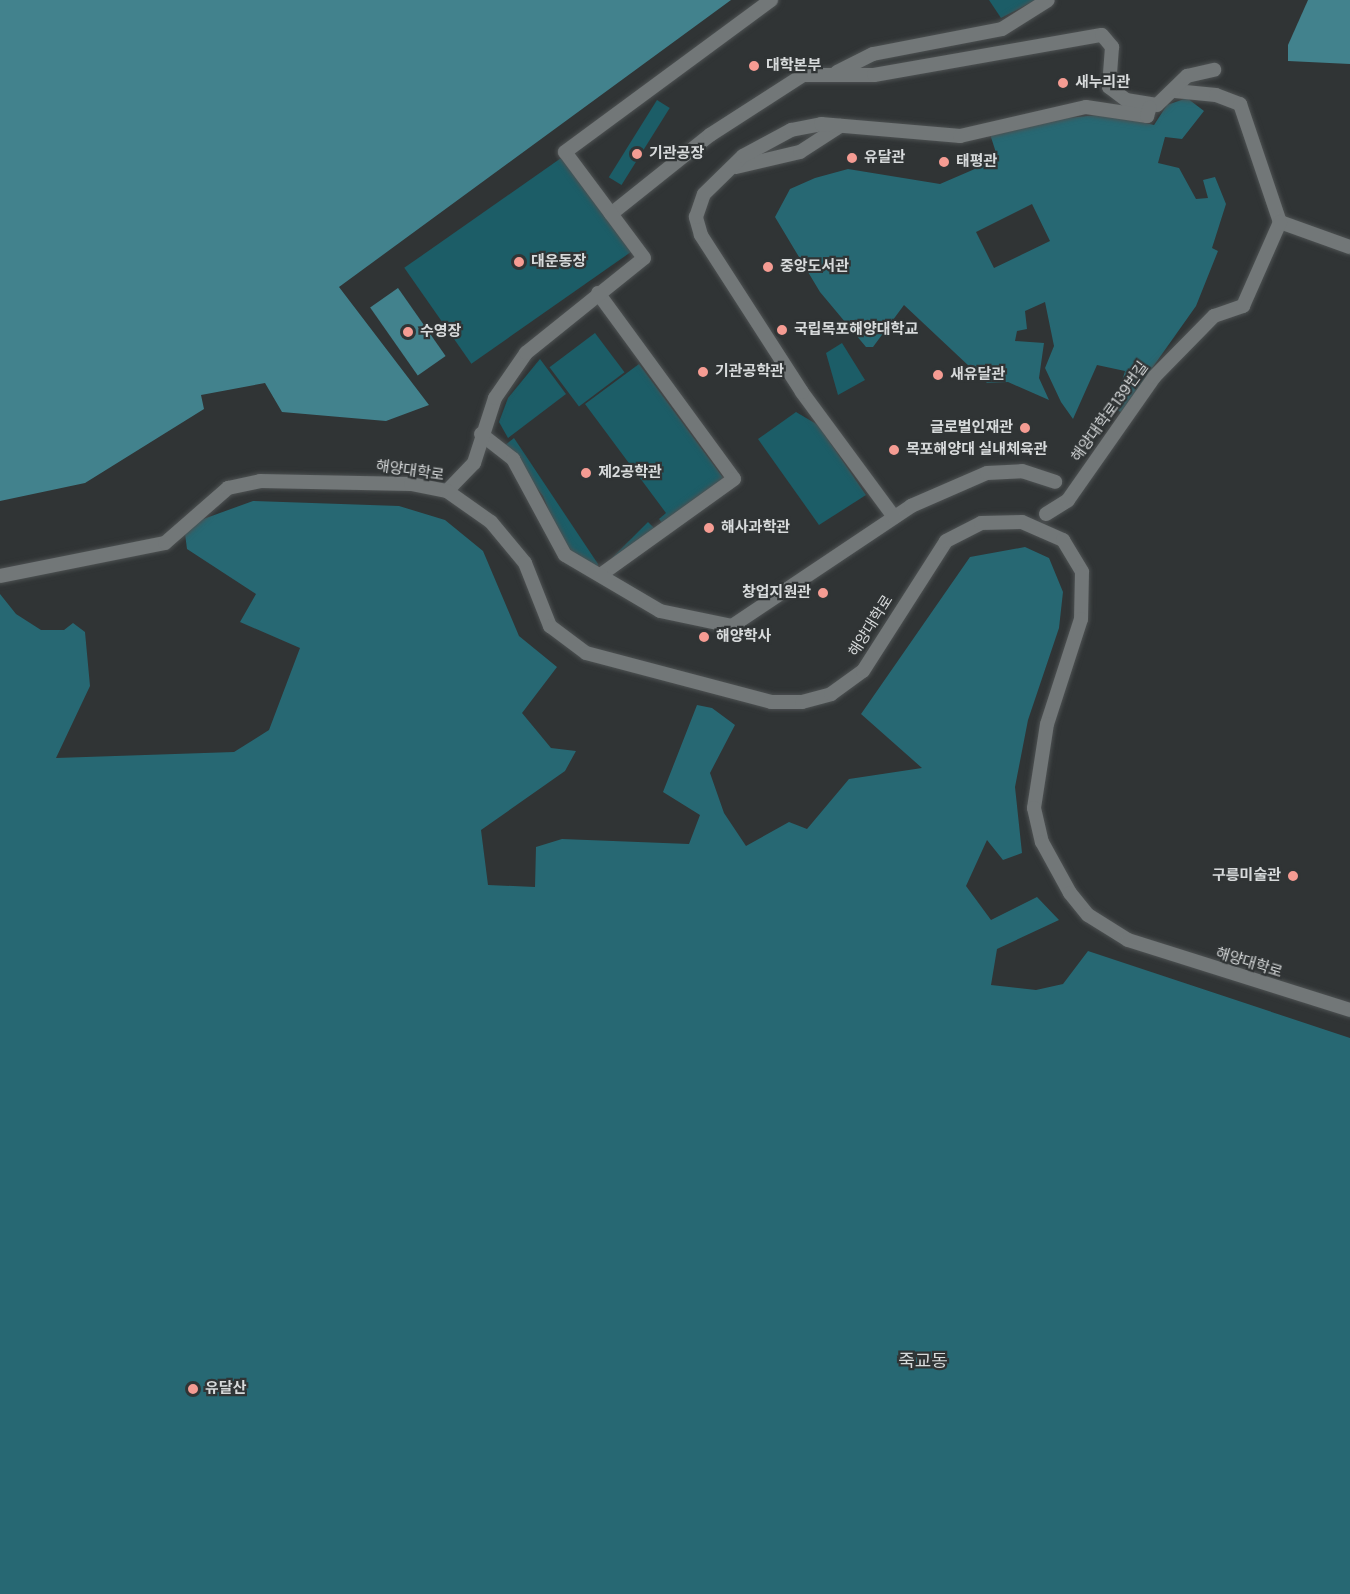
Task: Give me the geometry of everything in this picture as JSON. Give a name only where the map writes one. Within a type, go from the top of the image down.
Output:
[{"type":"street","points":[[447,491],[474,463],[481,435],[495,398],[520,360],[598,293],[644,258],[566,152],[771,0]]},
{"type":"street","points":[[837,72],[873,54],[1002,29],[1048,0]]},
{"type":"street","points":[[611,214],[710,135],[803,75],[837,72],[874,75],[1102,34],[1112,47],[1109,87],[1115,96],[1150,107]]},
{"type":"street","points":[[894,517],[802,392],[698,227],[704,194],[735,167],[743,156],[791,130],[840,126],[960,136],[1086,107],[1147,116],[1150,107],[1175,91],[1187,76],[1214,70]]},
{"type":"street","points":[[1175,91],[1216,95],[1240,104],[1280,222],[1350,247]]},
{"type":"street","points":[[735,167],[800,152],[840,126]]},
{"type":"street","name":"해양대학로139번길","points":[[1046,514],[1068,500],[1161,369],[1214,316],[1243,306],[1280,222]]},
{"type":"street","points":[[598,293],[734,479],[602,574]]},
{"type":"street","points":[[481,435],[513,459],[534,491],[555,543],[579,565],[602,574],[664,613],[732,626],[894,517],[987,473],[1022,471],[1055,482]]},
{"type":"street","name":"해양대학로","points":[[0,576],[165,543],[228,488],[260,482],[358,481],[447,491],[491,522],[525,563],[550,626],[586,653],[787,703],[831,694],[863,671],[946,541],[992,520],[1022,522],[1052,533],[1076,555],[1084,590],[1081,619],[1038,764],[1034,808],[1042,842],[1070,893],[1088,915],[1128,940],[1350,1010]]},
{"type":"shaded area","points":[[0,0],[731,0],[339,287],[429,405],[386,421],[282,412],[265,383],[201,395],[204,409],[85,483],[0,501]]},
{"type":"shaded area","points":[[989,0],[1036,0],[1001,18]]},
{"type":"shaded area","points":[[1308,0],[1350,0],[1350,64],[1288,61],[1288,45]]},
{"type":"shaded area","points":[[1187,98],[1204,111],[1182,139],[1165,137],[1158,163],[1179,168],[1196,199],[1208,198],[1203,180],[1215,177],[1226,204],[1212,248],[1218,251],[1196,306],[1121,412],[1114,409],[1125,371],[1097,365],[1073,419],[1061,402],[1045,368],[1054,346],[1045,302],[1025,311],[1027,329],[1017,331],[1015,341],[1044,343],[1039,378],[1049,400],[1008,382],[987,383],[904,305],[873,347],[866,347],[820,292],[775,217],[790,189],[815,178],[848,169],[940,184],[998,159],[990,134],[1047,120],[1108,114],[1154,125],[1167,105]],"holes":[[[1032,204],[1050,241],[994,268],[976,232]]]},
{"type":"shaded area","points":[[657,100],[670,108],[621,185],[609,177]]},
{"type":"shaded area","name":"대운동장","points":[[564,156],[631,252],[471,364],[404,268]]},
{"type":"shaded area","name":"수영장","points":[[398,288],[446,356],[418,375],[370,308]]},
{"type":"shaded area","points":[[595,333],[624,372],[579,406],[549,367]]},
{"type":"shaded area","points":[[842,343],[865,380],[838,395],[826,353]]},
{"type":"shaded area","points":[[540,359],[566,394],[508,438],[499,422],[508,398]]},
{"type":"shaded area","points":[[639,364],[724,479],[663,524],[659,519],[666,513],[585,404]]},
{"type":"shaded area","points":[[796,412],[818,425],[866,495],[819,525],[758,439]]},
{"type":"shaded area","points":[[514,438],[598,567],[574,555],[561,540],[543,496],[504,446]]},
{"type":"shaded area","points":[[253,501],[399,506],[445,520],[483,551],[519,636],[557,667],[522,713],[551,748],[576,751],[565,771],[481,830],[488,885],[535,887],[536,847],[562,839],[689,844],[700,815],[663,792],[697,705],[712,708],[735,725],[710,773],[724,813],[746,846],[789,822],[807,829],[849,779],[922,768],[861,714],[970,557],[1025,547],[1049,558],[1063,592],[1059,628],[1028,720],[1015,787],[1022,853],[1003,860],[987,840],[966,886],[991,920],[1037,897],[1059,920],[997,949],[991,985],[1036,990],[1063,984],[1088,951],[1350,1038],[1350,1594],[0,1594],[0,594],[16,614],[41,630],[64,630],[73,623],[85,632],[90,686],[56,758],[234,752],[269,730],[300,648],[240,622],[256,594],[187,549],[184,526]]},
{"type":"shaded area","points":[[648,522],[655,529],[619,565],[612,558]]},
{"type":"place","name":"대학본부","points":[[754,66]]},
{"type":"place","name":"새누리관","points":[[1063,83]]},
{"type":"place","name":"기관공장","points":[[637,154]]},
{"type":"place","name":"유달관","points":[[852,158]]},
{"type":"place","name":"태평관","points":[[944,162]]},
{"type":"place","name":"대운동장","points":[[519,262]]},
{"type":"place","name":"중앙도서관","points":[[768,267]]},
{"type":"place","name":"국립목포해양대학교","points":[[782,330]]},
{"type":"place","name":"수영장","points":[[408,332]]},
{"type":"place","name":"기관공학관","points":[[703,372]]},
{"type":"place","name":"새유달관","points":[[938,375]]},
{"type":"place","name":"글로벌인재관","points":[[1025,428]]},
{"type":"place","name":"목포해양대 실내체육관","points":[[894,450]]},
{"type":"place","name":"제2공학관","points":[[586,473]]},
{"type":"place","name":"해사과학관","points":[[709,528]]},
{"type":"place","name":"창업지원관","points":[[823,593]]},
{"type":"place","name":"해양학사","points":[[704,637]]},
{"type":"place","name":"구릉미술관","points":[[1293,876]]},
{"type":"place","name":"유달산","points":[[193,1389]]},
{"type":"district","name":"죽교동","points":[[923,1361]]}]
